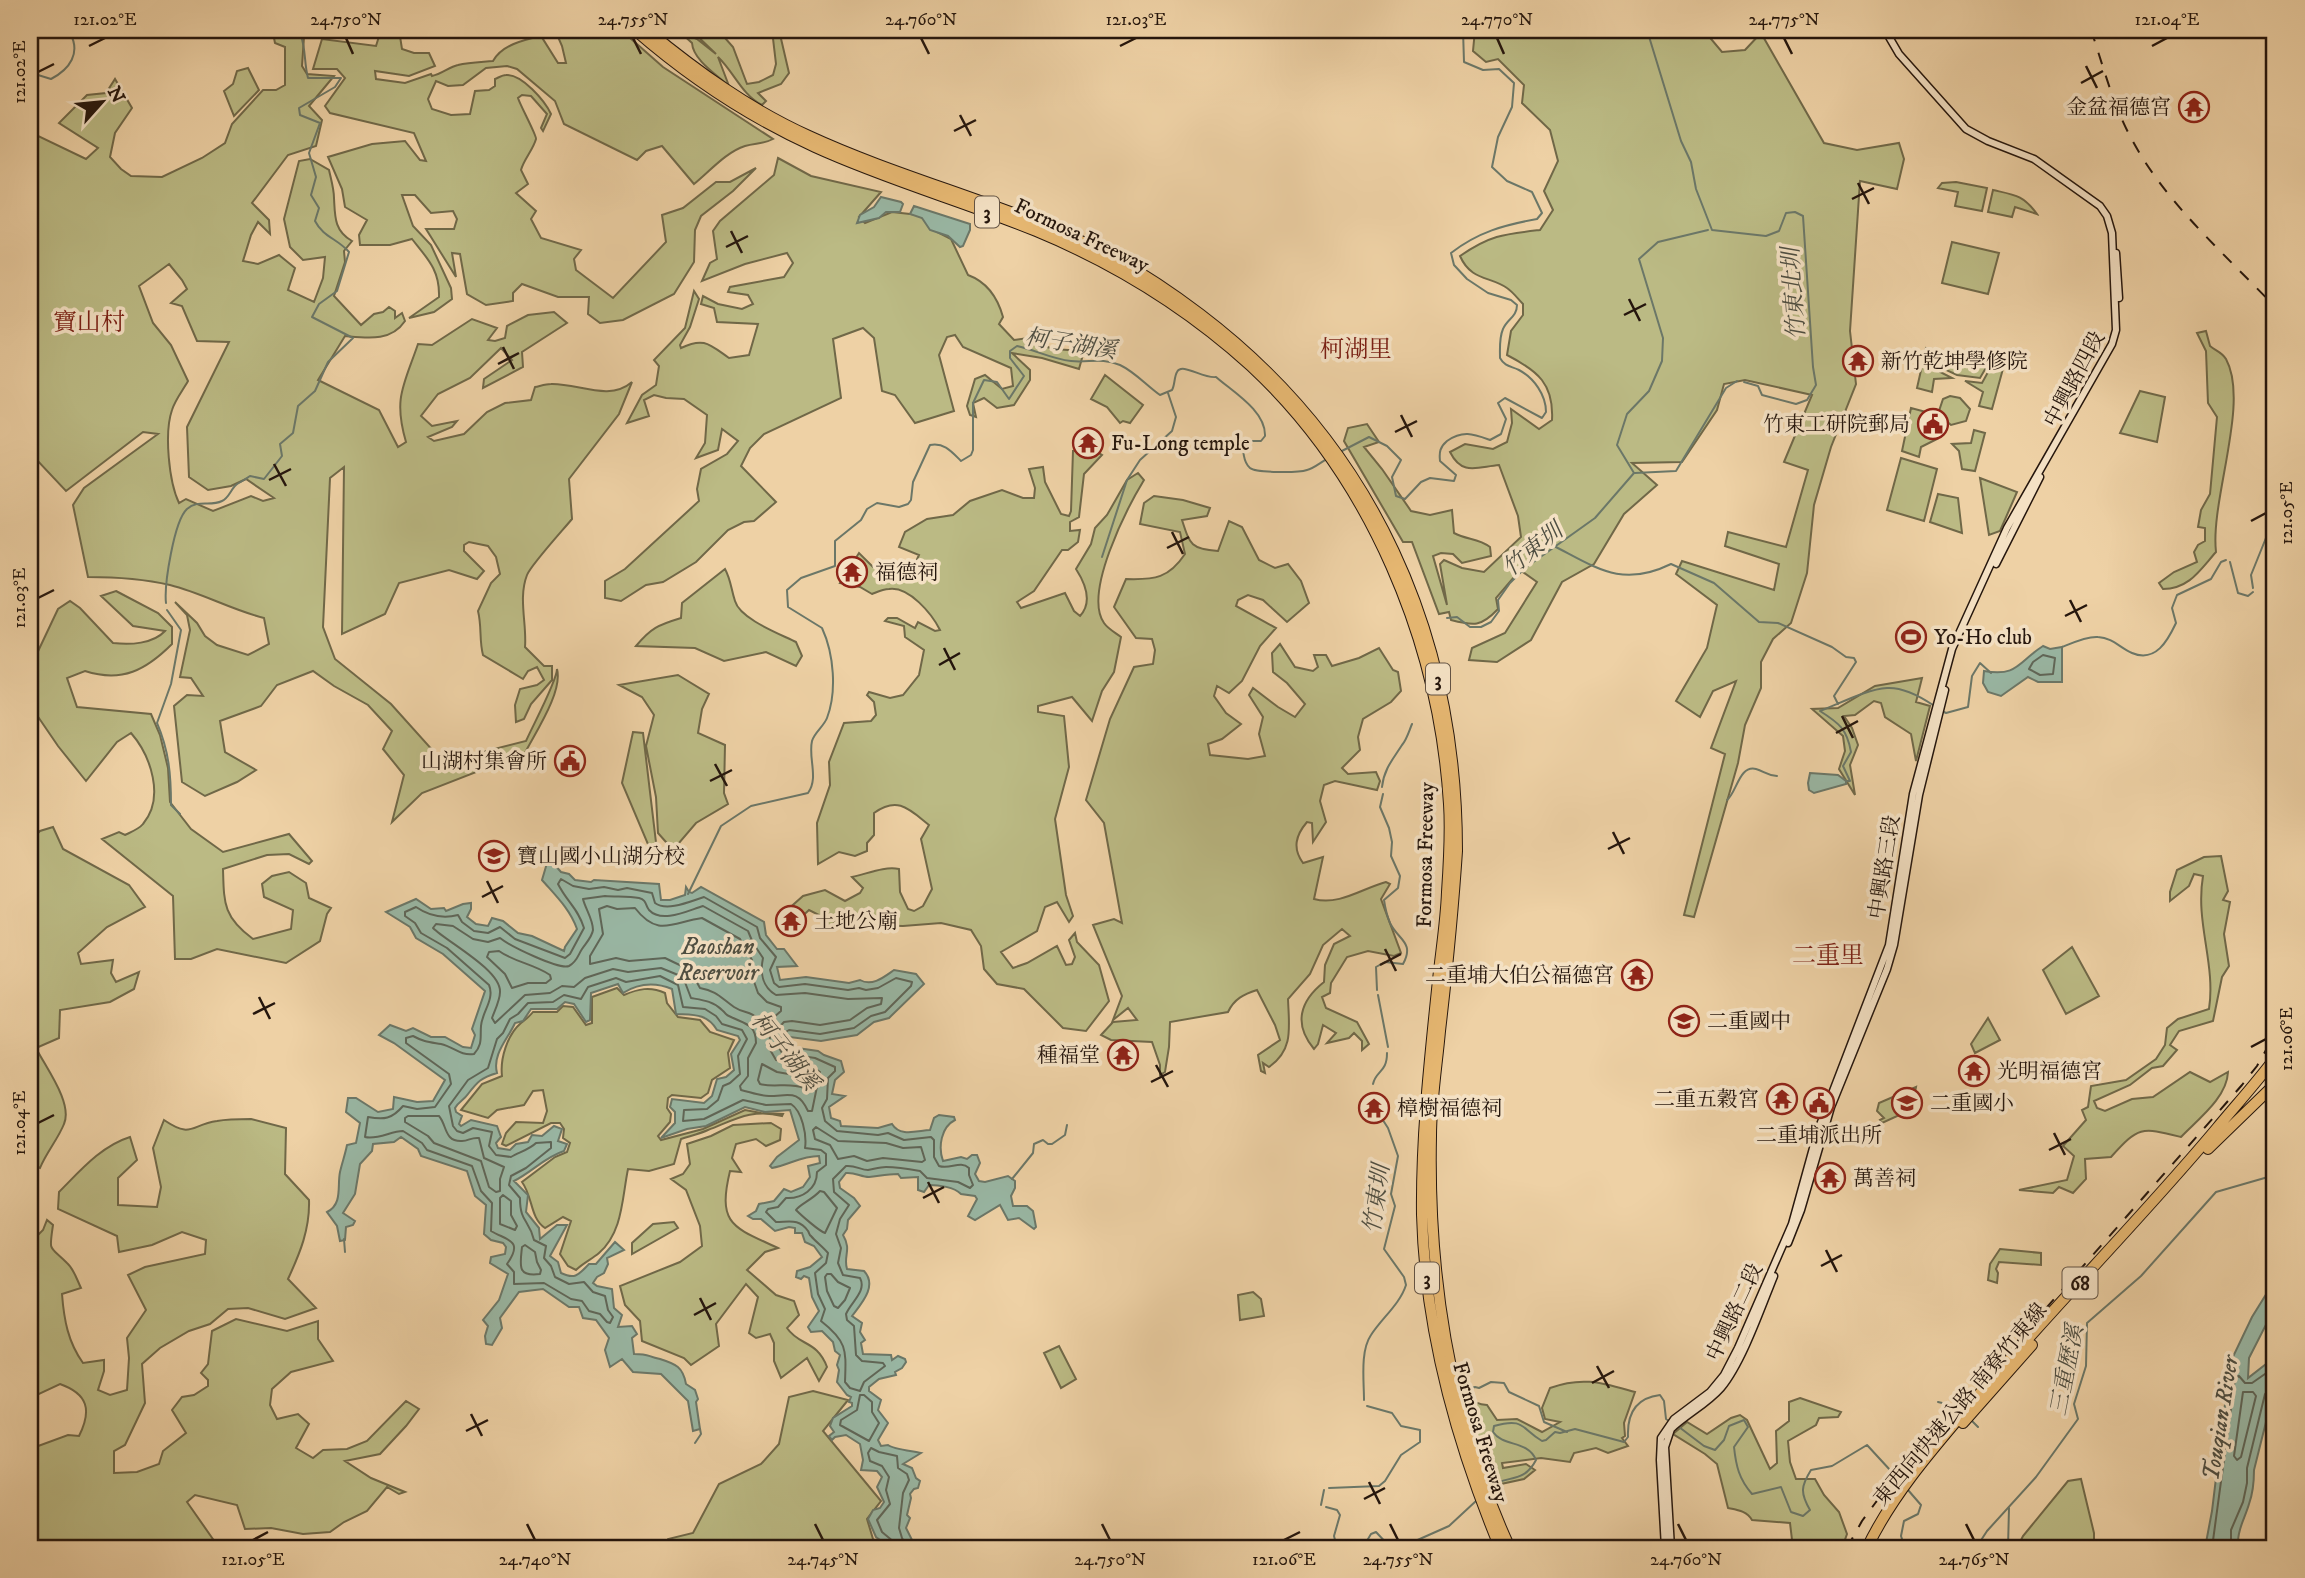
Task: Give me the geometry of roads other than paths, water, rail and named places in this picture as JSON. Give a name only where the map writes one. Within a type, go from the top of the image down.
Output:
[{"type":"highway","name":"Formosa Freeway","points":[[635,30],[726,100],[787,134],[842,159],[1035,230],[1128,275],[1178,306],[1223,342],[1316,432]]},
{"type":"highway","name":"Formosa Freeway","points":[[647,30],[750,106],[809,136],[1037,223],[1083,242],[1125,264],[1183,301],[1223,331],[1276,381],[1346,474],[1384,552],[1416,631],[1432,685],[1442,736],[1450,809],[1448,883],[1434,1057],[1431,1225],[1436,1286],[1451,1373],[1463,1425],[1500,1548]]},
{"type":"highway","points":[[718,78],[750,106]]},
{"type":"highway","points":[[2234,1108],[2275,1047]]},
{"type":"highway","name":"東西向快速公路 南寮竹東線","points":[[1867,1548],[1874,1542],[1929,1460],[1997,1374],[2145,1211],[2275,1058]]},
{"type":"highway","name":"東西向快速公路 南寮竹東線","points":[[1929,1460],[2207,1149],[2275,1066]]},
{"type":"highway","points":[[2207,1149],[2275,1084]]},
{"type":"highway","name":"Formosa Freeway","points":[[1489,1512],[1510,1548]]},
{"type":"main road","name":"中興路四段","points":[[1664,1479],[1665,1447],[1671,1429],[1716,1393],[1730,1376],[1759,1313],[1796,1226],[1826,1121],[1886,969],[1894,945],[1928,743],[1954,650],[2018,517],[2119,338],[2119,287],[2114,224],[2099,200],[2031,154],[1968,126],[1952,112],[1887,30]]},
{"type":"main road","points":[[1664,1479],[1665,1548]]},
{"type":"main road","points":[[1664,1479],[1671,1548]]},
{"type":"water","points":[[881,197],[901,202],[903,204],[900,212],[886,212],[879,218],[857,223],[860,215],[874,207]]},
{"type":"water","points":[[914,206],[970,224],[963,246],[960,247],[948,236],[930,230],[922,218],[910,214]]},
{"type":"water","points":[[2043,646],[2050,649],[2062,647],[2062,682],[2038,682],[2028,677],[2001,696],[1988,692],[1983,683],[1984,671],[2011,670]]},
{"type":"water","points":[[1810,773],[1838,775],[1846,784],[1814,793],[1809,790]]},
{"type":"water","name":"Baoshan Reservoir","points":[[547,863],[554,864],[561,872],[569,874],[575,880],[659,884],[661,900],[685,895],[686,887],[692,893],[701,887],[764,922],[766,935],[777,949],[784,949],[797,966],[777,967],[780,980],[806,977],[849,983],[860,980],[869,982],[894,970],[916,974],[924,984],[889,1018],[874,1022],[857,1035],[821,1041],[790,1037],[783,1046],[818,1051],[841,1061],[844,1072],[835,1080],[832,1094],[845,1096],[829,1107],[831,1118],[840,1121],[841,1126],[878,1128],[892,1124],[899,1131],[914,1132],[930,1130],[934,1118],[939,1115],[954,1117],[955,1120],[947,1127],[942,1138],[943,1161],[961,1157],[967,1159],[977,1155],[980,1163],[975,1174],[979,1181],[1008,1176],[1015,1181],[1011,1196],[1013,1206],[1027,1206],[1033,1211],[1036,1227],[1034,1229],[1019,1218],[1008,1220],[1000,1205],[975,1220],[968,1216],[977,1199],[975,1196],[937,1185],[929,1185],[924,1192],[918,1190],[918,1177],[901,1178],[898,1174],[869,1177],[846,1173],[839,1182],[840,1188],[860,1206],[848,1220],[843,1235],[847,1245],[847,1269],[864,1271],[868,1277],[867,1295],[852,1316],[862,1323],[860,1332],[865,1340],[861,1343],[863,1354],[891,1355],[892,1360],[898,1356],[906,1362],[895,1372],[896,1375],[879,1379],[869,1387],[869,1391],[881,1400],[878,1410],[888,1423],[878,1440],[881,1446],[888,1445],[921,1453],[903,1464],[912,1468],[920,1481],[918,1488],[910,1494],[907,1515],[910,1518],[906,1528],[915,1546],[922,1547],[891,1548],[876,1537],[868,1519],[873,1510],[880,1508],[884,1502],[877,1487],[882,1477],[877,1471],[861,1470],[863,1460],[860,1444],[846,1435],[832,1440],[829,1436],[834,1432],[830,1426],[833,1418],[852,1406],[849,1402],[851,1397],[837,1382],[840,1355],[835,1351],[833,1342],[822,1331],[811,1332],[808,1327],[819,1311],[812,1297],[809,1278],[796,1277],[797,1271],[810,1267],[822,1257],[814,1246],[805,1242],[802,1233],[795,1233],[795,1228],[775,1231],[761,1219],[748,1216],[756,1211],[759,1204],[774,1201],[784,1189],[791,1192],[803,1187],[810,1177],[808,1166],[820,1163],[819,1156],[806,1157],[772,1168],[770,1166],[799,1140],[790,1110],[765,1112],[745,1107],[706,1126],[661,1138],[675,1123],[675,1112],[670,1107],[672,1099],[704,1103],[712,1096],[717,1079],[726,1077],[734,1070],[731,1054],[740,1040],[738,1036],[717,1030],[709,1020],[694,1015],[676,1014],[672,989],[647,985],[623,993],[618,984],[591,993],[590,1020],[586,1022],[574,1004],[565,1002],[557,1009],[531,1009],[523,1021],[515,1023],[502,1047],[497,1059],[497,1073],[480,1080],[455,1108],[462,1116],[459,1124],[461,1126],[471,1120],[497,1126],[501,1137],[496,1143],[498,1148],[510,1150],[516,1144],[528,1142],[532,1135],[542,1136],[554,1126],[562,1129],[558,1141],[567,1144],[564,1151],[514,1181],[528,1195],[526,1212],[539,1228],[540,1239],[557,1225],[567,1225],[550,1256],[558,1262],[561,1273],[566,1275],[577,1275],[589,1264],[596,1264],[615,1242],[624,1250],[607,1258],[608,1264],[604,1273],[593,1283],[612,1289],[614,1308],[622,1315],[618,1327],[632,1326],[637,1334],[632,1338],[634,1354],[666,1361],[681,1370],[686,1384],[695,1390],[698,1399],[696,1402],[700,1429],[693,1431],[688,1401],[661,1374],[633,1372],[622,1359],[610,1367],[605,1350],[609,1338],[596,1320],[583,1318],[579,1307],[569,1307],[543,1289],[519,1292],[500,1318],[502,1328],[492,1345],[486,1344],[488,1326],[483,1320],[499,1300],[508,1274],[490,1263],[491,1257],[505,1254],[506,1247],[484,1234],[486,1205],[475,1196],[467,1171],[421,1156],[418,1149],[401,1137],[394,1142],[373,1144],[372,1151],[360,1164],[355,1194],[343,1213],[355,1221],[353,1225],[346,1227],[345,1240],[340,1241],[337,1226],[327,1212],[337,1200],[347,1145],[356,1143],[360,1123],[346,1112],[348,1098],[356,1098],[378,1112],[393,1109],[394,1097],[417,1102],[433,1101],[445,1080],[379,1035],[390,1025],[406,1031],[413,1028],[431,1037],[445,1037],[463,1047],[471,1048],[475,1035],[472,1029],[485,991],[443,954],[416,938],[410,927],[386,912],[416,899],[431,909],[444,908],[446,911],[471,903],[467,917],[476,924],[488,926],[492,918],[503,921],[518,933],[532,936],[564,951],[577,929],[566,909],[542,880]]},
{"type":"water","name":"Touqian River","points":[[2275,1280],[2275,1307],[2249,1358],[2248,1378],[2275,1357],[2275,1386],[2254,1470],[2251,1496],[2239,1532],[2238,1542],[2242,1548],[2205,1548],[2230,1363],[2252,1317]]},
{"type":"waterway","points":[[30,69],[51,79],[64,70],[72,60],[74,47],[70,33],[62,30]]},
{"type":"waterway","points":[[166,603],[171,554],[182,516],[195,504],[222,501],[236,485],[250,476],[264,479],[282,456],[280,444],[293,433],[298,406],[315,391],[328,362],[353,338],[312,317],[319,304],[337,291],[349,252],[322,231],[315,221],[319,208],[311,195],[316,177],[309,153],[320,123],[300,115],[299,108],[335,87],[341,78],[308,78],[301,36],[289,30]]},
{"type":"waterway","name":"柯子湖溪","points":[[1338,453],[1369,437],[1387,446],[1401,460],[1392,477],[1396,496],[1405,499],[1421,482],[1430,478],[1454,481],[1456,475],[1440,461],[1441,450],[1447,441],[1463,434],[1490,440],[1501,434],[1506,419],[1498,403],[1505,398],[1542,418],[1546,412],[1544,399],[1534,382],[1524,373],[1506,365],[1500,358],[1502,332],[1517,305],[1511,300],[1488,293],[1467,279],[1454,265],[1451,253],[1481,235],[1537,219],[1542,213],[1532,192],[1507,181],[1492,167],[1498,137],[1512,107],[1514,83],[1499,69],[1483,70],[1464,62],[1463,30]]},
{"type":"waterway","name":"竹東北圳","points":[[1647,30],[1681,141],[1691,162],[1696,189],[1712,230],[1766,236],[1779,231],[1786,213],[1795,212],[1803,216],[1816,385],[1807,400],[1796,404],[1762,395],[1758,386],[1744,382]]},
{"type":"waterway","points":[[1634,473],[1617,445],[1627,414],[1649,391],[1662,361],[1663,338],[1639,259],[1658,242],[1708,230]]},
{"type":"waterway","name":"柯子湖溪","points":[[688,894],[721,826],[751,806],[808,793],[813,781],[812,741],[826,721],[830,708],[833,685],[831,661],[822,628],[788,607],[787,590],[801,578],[835,566],[835,541],[861,520],[867,509],[877,503],[899,507],[908,504],[913,482],[930,445],[944,446],[961,461],[971,455],[973,403],[984,380],[997,382],[1009,399],[1024,376],[1010,358],[1010,351],[1017,346],[1064,360],[1101,361],[1120,365],[1160,395],[1172,390],[1180,369],[1216,377],[1254,410],[1264,427],[1265,436],[1261,441],[1243,441],[1243,452],[1250,468],[1268,472],[1302,471],[1327,459]]},
{"type":"waterway","name":"竹東北圳","points":[[1635,473],[1676,471],[1726,388],[1737,381]]},
{"type":"waterway","points":[[1102,557],[1127,480],[1140,460],[1172,431],[1176,417],[1168,393]]},
{"type":"waterway","name":"竹東圳","points":[[1447,618],[1457,617],[1470,627],[1481,627],[1491,622],[1499,611],[1498,600],[1510,583],[1525,568],[1595,518],[1634,473]]},
{"type":"waterway","points":[[2253,588],[2251,575],[2270,528],[2275,523]]},
{"type":"waterway","points":[[1554,546],[1597,568],[1624,575],[1654,571],[1671,564],[1714,583],[1759,622],[1778,623],[1832,647],[1846,657],[1854,658],[1856,662],[1834,696],[1838,704]]},
{"type":"waterway","points":[[2062,647],[2098,637],[2112,641],[2132,653],[2148,655],[2154,652],[2165,643],[2176,623],[2172,608],[2177,595],[2211,579],[2221,562],[2226,560]]},
{"type":"waterway","points":[[2230,562],[2238,593],[2248,596],[2253,592]]},
{"type":"waterway","points":[[167,610],[181,630],[171,684],[157,723],[168,763],[171,805],[180,814]]},
{"type":"waterway","points":[[1942,711],[1946,713],[1968,707],[1972,676],[1980,663],[1991,673]]},
{"type":"waterway","points":[[1846,781],[1850,781],[1843,766],[1851,752],[1847,738],[1837,723],[1820,711],[1862,694],[1887,688],[1905,691],[1933,705]]},
{"type":"waterway","name":"竹東圳","points":[[1382,787],[1387,769],[1412,724]]},
{"type":"waterway","points":[[1727,800],[1742,775],[1750,769],[1777,776]]},
{"type":"waterway","name":"竹東圳","points":[[1377,990],[1376,967],[1385,962],[1403,964],[1407,951],[1404,942],[1390,923],[1384,900],[1398,888],[1400,876],[1391,856],[1389,828],[1380,807],[1383,794]]},
{"type":"waterway","name":"竹東圳","points":[[1378,995],[1388,1047]]},
{"type":"waterway","name":"竹東圳","points":[[1373,1084],[1385,1064],[1387,1053]]},
{"type":"waterway","name":"竹東圳","points":[[1364,1400],[1365,1349],[1375,1329],[1400,1298],[1406,1285],[1404,1277],[1384,1249],[1395,1206],[1391,1194],[1398,1156],[1388,1128],[1379,1114]]},
{"type":"waterway","points":[[1012,1179],[1033,1153],[1034,1144],[1043,1140],[1052,1144],[1065,1135],[1067,1125]]},
{"type":"waterway","name":"三重歷溪","points":[[1976,1548],[1987,1531],[2036,1477],[2078,1419],[2074,1404],[2086,1366],[2087,1323],[2141,1276],[2216,1192],[2275,1175]]},
{"type":"waterway","points":[[344,1239],[345,1252]]},
{"type":"waterway","points":[[1468,1389],[1479,1388],[1491,1382],[1504,1383],[1509,1392],[1539,1406],[1544,1422],[1567,1432]]},
{"type":"waterway","name":"三重歷溪","points":[[1490,1487],[1526,1473],[1536,1460],[1522,1446],[1497,1437],[1493,1432],[1494,1426],[1517,1424],[1542,1441],[1555,1432],[1575,1429],[1624,1442],[1628,1437],[1629,1422],[1634,1409],[1644,1400],[1660,1395],[1664,1401],[1666,1419],[1669,1421]]},
{"type":"waterway","points":[[1938,1402],[1955,1406],[1959,1410]]},
{"type":"waterway","name":"竹東圳","points":[[1329,1488],[1379,1486],[1401,1455],[1420,1442],[1420,1430],[1401,1426],[1392,1413],[1367,1406]]},
{"type":"waterway","name":"三重歷溪","points":[[1679,1427],[1704,1446],[1715,1450],[1724,1440],[1729,1426],[1744,1420],[1748,1427],[1734,1447],[1737,1466],[1744,1483],[1752,1494],[1781,1487],[1791,1512],[1803,1516],[1810,1510],[1803,1490],[1811,1470],[1832,1466],[1867,1445],[1902,1483]]},
{"type":"waterway","points":[[1971,1420],[1978,1427]]},
{"type":"waterway","points":[[695,1443],[701,1434],[700,1429]]},
{"type":"waterway","name":"竹東圳","points":[[1321,1505],[1324,1490]]},
{"type":"waterway","name":"三重歷溪","points":[[1905,1548],[1901,1536],[1904,1521],[1918,1514],[1921,1505],[1908,1490]]},
{"type":"waterway","name":"三重歷溪","points":[[1410,1548],[1413,1542],[1449,1526],[1476,1501]]},
{"type":"waterway","name":"竹東圳","points":[[1326,1507],[1337,1510],[1340,1515],[1334,1536],[1337,1548]]},
{"type":"waterway","points":[[2008,1548],[2009,1508]]},
{"type":"waterway","name":"三重歷溪","points":[[1368,1548],[1365,1544],[1371,1534],[1376,1532],[1391,1548]]},
{"type":"railway","points":[[2091,30],[2118,110],[2144,160],[2196,226],[2275,307]]},
{"type":"railway","points":[[1847,1548],[1876,1502],[2242,1085],[2257,1066],[2275,1034]]},
{"type":"place","name":"金盆福德宮","points":[[2194,107]]},
{"type":"place","name":"新竹乾坤學修院","points":[[1858,361]]},
{"type":"place","name":"竹東工研院郵局","points":[[1933,424]]},
{"type":"place","name":"Fu-Long temple","points":[[1088,443]]},
{"type":"place","name":"福德祠","points":[[852,572]]},
{"type":"place","name":"Yo-Ho club","points":[[1911,637]]},
{"type":"place","name":"山湖村集會所","points":[[570,761]]},
{"type":"place","name":"寶山國小山湖分校","points":[[494,856]]},
{"type":"place","name":"土地公廟","points":[[791,921]]},
{"type":"place","name":"二重埔大伯公福德宮","points":[[1637,975]]},
{"type":"place","name":"二重國中","points":[[1684,1021]]},
{"type":"place","name":"種福堂","points":[[1123,1055]]},
{"type":"place","name":"光明福德宮","points":[[1974,1071]]},
{"type":"place","name":"二重五穀宮","points":[[1782,1099]]},
{"type":"place","name":"二重埔派出所","points":[[1819,1103]]},
{"type":"place","name":"二重國小","points":[[1907,1103]]},
{"type":"place","name":"樟樹福德祠","points":[[1374,1108]]},
{"type":"place","name":"萬善祠","points":[[1830,1178]]},
{"type":"district","name":"寶山村","points":[[89,322]]},
{"type":"district","name":"柯湖里","points":[[1356,349]]},
{"type":"district","name":"二重里","points":[[1828,955]]}]
